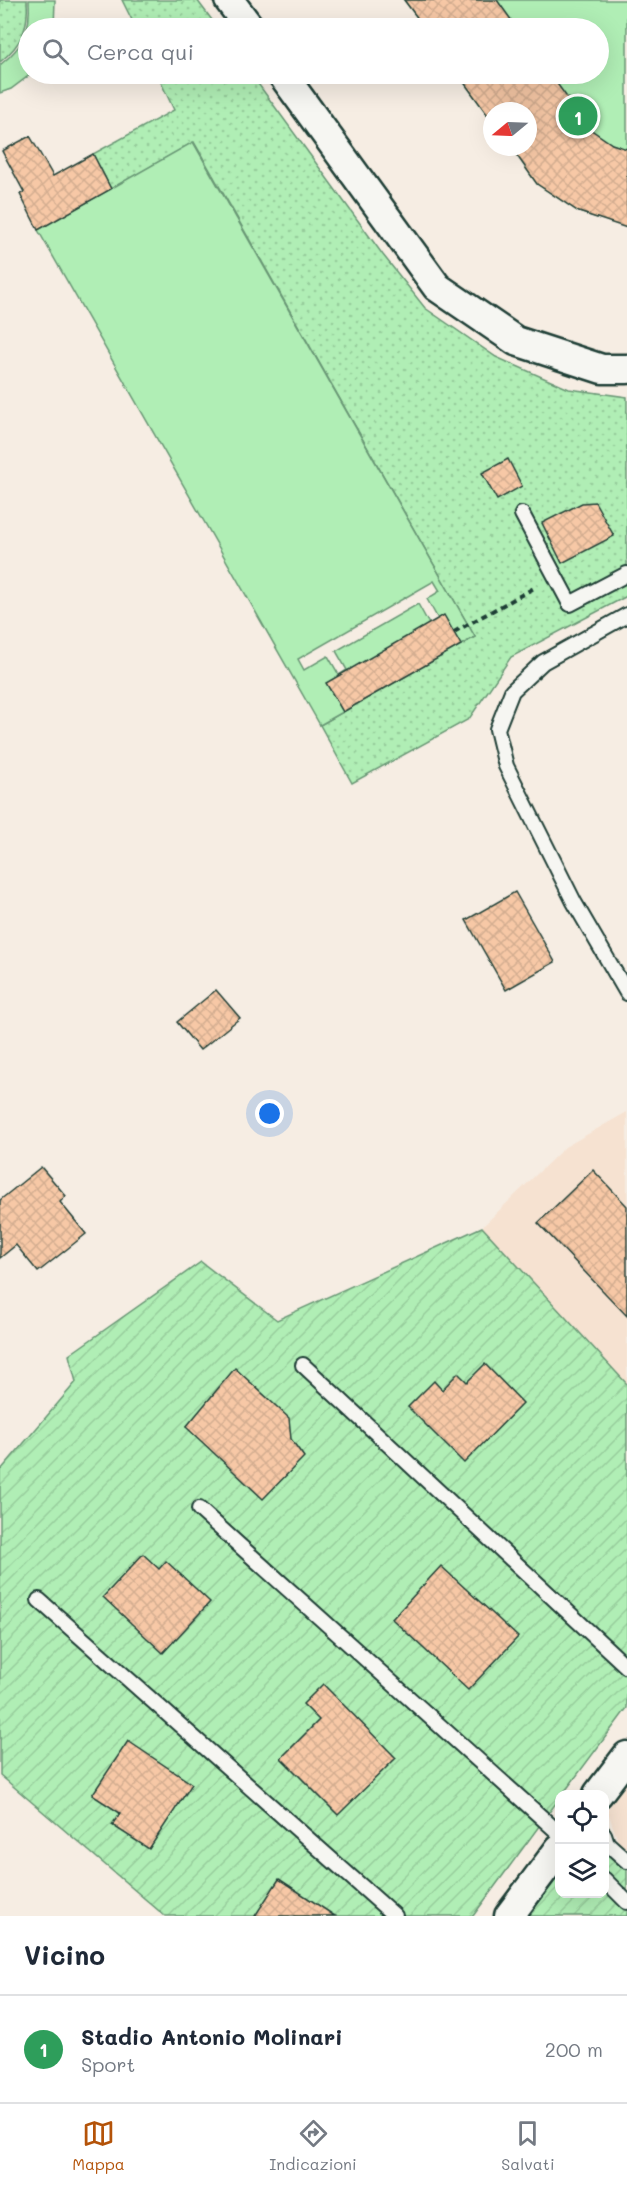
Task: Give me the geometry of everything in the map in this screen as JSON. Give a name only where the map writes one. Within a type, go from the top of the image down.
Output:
[{"type":"street","points":[[229,0],[242,18]]},
{"type":"street","points":[[289,84],[437,287],[516,341],[602,369],[627,369]]},
{"type":"street","points":[[601,1790],[627,1756]]},
{"type":"street","points":[[509,1916],[555,1855]]},
{"type":"lane","points":[[522,514],[570,604],[627,574]]},
{"type":"lane","points":[[627,615],[543,662],[512,692],[497,729],[506,766],[574,902],[627,993]]},
{"type":"lane","points":[[303,1365],[627,1667]]},
{"type":"lane","points":[[199,1509],[555,1829]]},
{"type":"lane","points":[[39,1600],[395,1916]]},
{"type":"lane","points":[[608,1844],[627,1861]]},
{"type":"lane","points":[[609,1885],[627,1902]]},
{"type":"path","points":[[454,632],[555,576]]},
{"type":"shaded area","points":[[627,1112],[627,1384],[482,1227],[565,1147]]},
{"type":"shaded area","points":[[627,1782],[627,1852],[620,1846],[609,1816],[609,1807]]},
{"type":"green space","points":[[0,0],[27,0],[27,18],[18,18],[18,43],[0,62]]},
{"type":"green space","points":[[29,0],[55,0],[54,18],[29,18]]},
{"type":"green space","points":[[122,0],[197,0],[210,18],[131,18]]},
{"type":"green space","points":[[404,0],[627,0],[627,227],[579,212],[537,184],[517,156],[537,156],[537,102],[483,102],[483,109],[465,84],[609,84],[609,18],[418,18]]},
{"type":"green space","points":[[18,47],[18,84],[0,93],[0,65]]},
{"type":"green space","points":[[162,84],[258,84],[383,255],[425,308],[496,357],[569,389],[627,397],[627,596],[511,657],[469,719],[352,783],[320,725],[475,637],[194,142],[111,189],[93,154],[174,110]]},
{"type":"green space","points":[[193,142],[475,637],[320,725],[38,230]],"holes":[[[434,581],[440,591],[427,599],[438,619],[429,624],[418,604],[336,651],[347,670],[339,675],[328,656],[304,670],[298,659]]]},
{"type":"green space","points":[[482,1227],[627,1384],[627,1708],[566,1790],[555,1790],[555,1804],[473,1916],[165,1916],[0,1775],[0,1471],[76,1382],[69,1355],[201,1262],[277,1320]]},
{"type":"green space","points":[[609,1849],[627,1866],[627,1916],[522,1916],[555,1868],[555,1898],[609,1898]]},
{"type":"building","points":[[404,0],[497,0],[510,18],[418,18]]},
{"type":"building","points":[[465,84],[557,84],[590,129],[612,144],[627,149],[627,228],[579,212],[537,184],[517,156],[537,156],[537,102],[483,102],[483,109]]},
{"type":"building","points":[[30,136],[53,176],[93,154],[111,189],[38,230],[20,194],[24,192],[2,151]]},
{"type":"building","points":[[508,459],[522,486],[497,500],[482,473]]},
{"type":"building","points":[[595,502],[614,536],[562,563],[542,523],[582,503]]},
{"type":"building","points":[[444,615],[461,645],[343,712],[326,683]]},
{"type":"building","points":[[515,892],[555,962],[506,990],[466,920]]},
{"type":"building","points":[[216,990],[240,1018],[200,1050],[177,1022]]},
{"type":"building","points":[[41,1167],[66,1196],[60,1202],[86,1234],[38,1272],[16,1245],[0,1258],[0,1200]]},
{"type":"building","points":[[593,1170],[627,1206],[627,1316],[538,1223]]},
{"type":"building","points":[[485,1364],[523,1403],[464,1463],[408,1407],[434,1381],[442,1390],[458,1373],[467,1382]]},
{"type":"building","points":[[235,1368],[289,1418],[291,1439],[304,1457],[263,1499],[186,1427]]},
{"type":"building","points":[[143,1554],[159,1569],[166,1561],[210,1602],[163,1653],[103,1597]]},
{"type":"building","points":[[441,1566],[518,1637],[468,1690],[392,1619]]},
{"type":"building","points":[[323,1684],[396,1758],[338,1815],[281,1758],[319,1720],[303,1704]]},
{"type":"building","points":[[128,1741],[192,1784],[149,1849],[112,1825],[120,1813],[92,1795]]},
{"type":"building","points":[[279,1879],[335,1916],[255,1916]]},
{"type":"place","name":"Stadio Antonio Molinari","points":[[578,116]]}]
